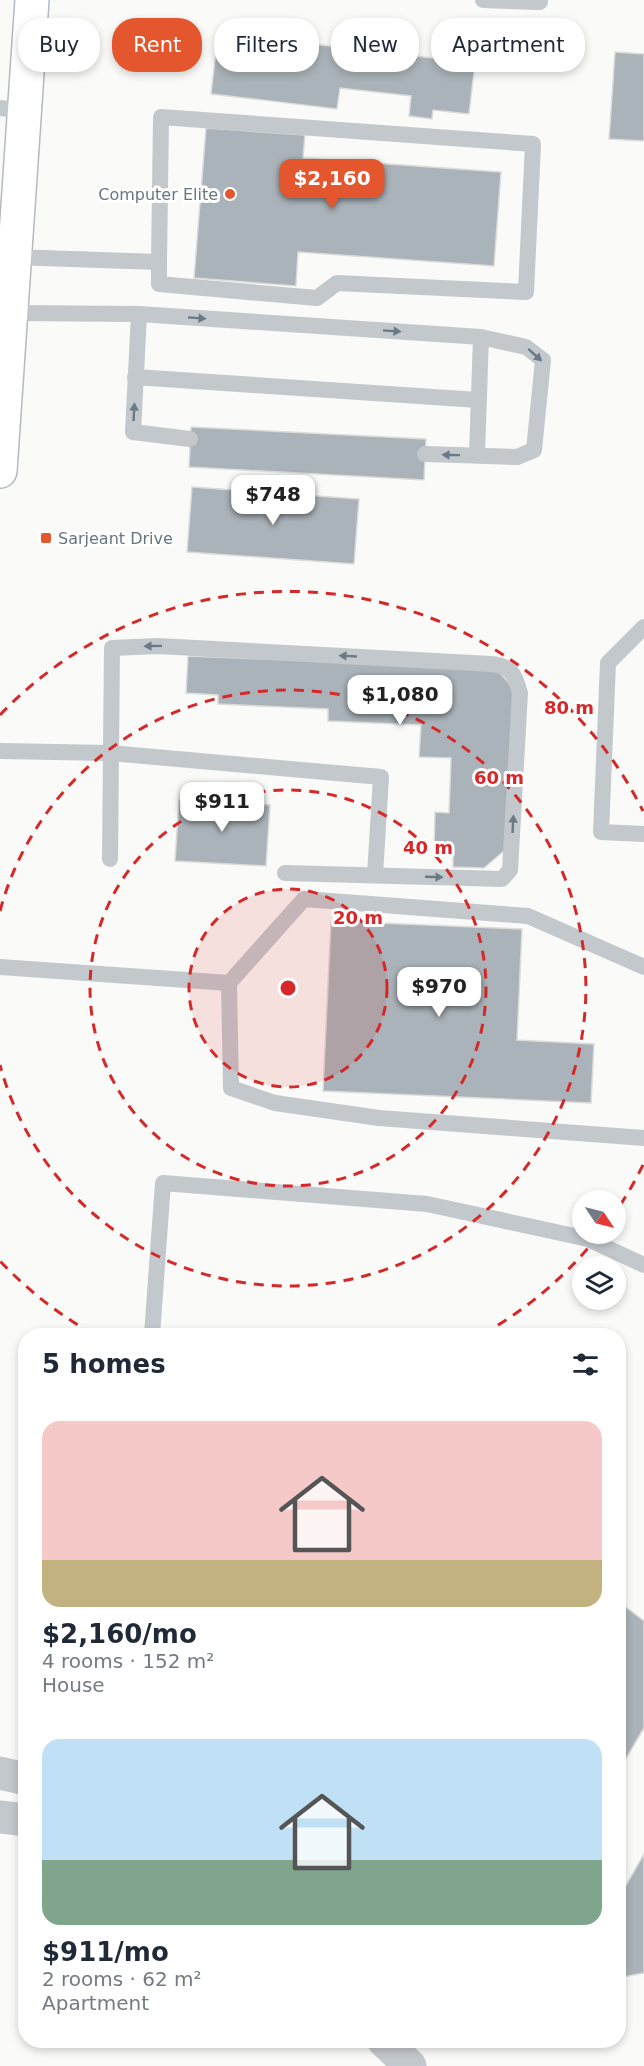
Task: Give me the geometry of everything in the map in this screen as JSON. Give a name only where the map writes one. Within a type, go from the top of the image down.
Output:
[{"type":"main road","points":[[0,471],[13,257],[12,110],[32,0]]},
{"type":"street","points":[[0,1773],[18,1777]]},
{"type":"street","points":[[0,1817],[18,1819]]},
{"type":"street","points":[[391,2048],[410,2066]]},
{"type":"lane","points":[[483,0],[540,0]]},
{"type":"lane","points":[[161,117],[533,144],[526,292],[337,283],[317,298],[159,284],[159,262],[161,117]]},
{"type":"lane","points":[[13,257],[159,262]]},
{"type":"lane","points":[[10,313],[139,314],[481,337],[526,347],[543,360],[534,450],[517,457],[425,454]]},
{"type":"lane","points":[[139,314],[133,432],[190,439]]},
{"type":"lane","points":[[477,455],[481,337]]},
{"type":"lane","points":[[135,376],[478,400]]},
{"type":"lane","points":[[644,627],[608,663],[601,832],[644,834]]},
{"type":"lane","points":[[110,859],[112,648],[158,646],[491,664],[505,665],[515,674],[520,693],[510,870],[502,879],[285,873]]},
{"type":"lane","points":[[0,752],[110,753],[381,777],[375,875]]},
{"type":"lane","points":[[644,967],[528,916],[304,899],[229,983],[231,1088],[275,1102],[379,1118],[644,1138]]},
{"type":"lane","points":[[0,967],[229,983]]},
{"type":"lane","points":[[153,1328],[163,1184],[427,1204],[588,1239],[644,1265]]},
{"type":"building","points":[[319,45],[331,46],[331,72],[419,72],[419,56],[431,58],[431,72],[474,72],[469,114],[433,110],[432,119],[409,116],[411,96],[340,88],[337,109],[211,94],[214,68],[214,72],[319,72]]},
{"type":"building","points":[[615,52],[644,54],[644,141],[609,139]]},
{"type":"building","points":[[206,128],[305,135],[303,158],[501,172],[494,266],[298,252],[296,286],[194,278]]},
{"type":"building","points":[[191,427],[426,439],[424,480],[189,467]]},
{"type":"building","points":[[192,487],[359,499],[354,564],[187,552]]},
{"type":"building","points":[[188,656],[496,668],[514,689],[505,850],[484,868],[453,867],[453,851],[434,850],[435,812],[449,813],[451,758],[419,757],[421,725],[328,721],[328,709],[218,704],[218,695],[186,693]]},
{"type":"building","points":[[179,800],[270,805],[266,866],[175,861]]},
{"type":"building","points":[[331,921],[522,929],[517,1040],[594,1044],[591,1103],[323,1091]]},
{"type":"building","points":[[626,1607],[644,1621],[644,1728],[626,1758]]},
{"type":"building","points":[[644,1854],[644,1973],[626,1976],[626,1885]]},
{"type":"place","name":"Computer Elite","points":[[230,194]]},
{"type":"place","name":"Sarjeant Drive","points":[[46,538]]}]
